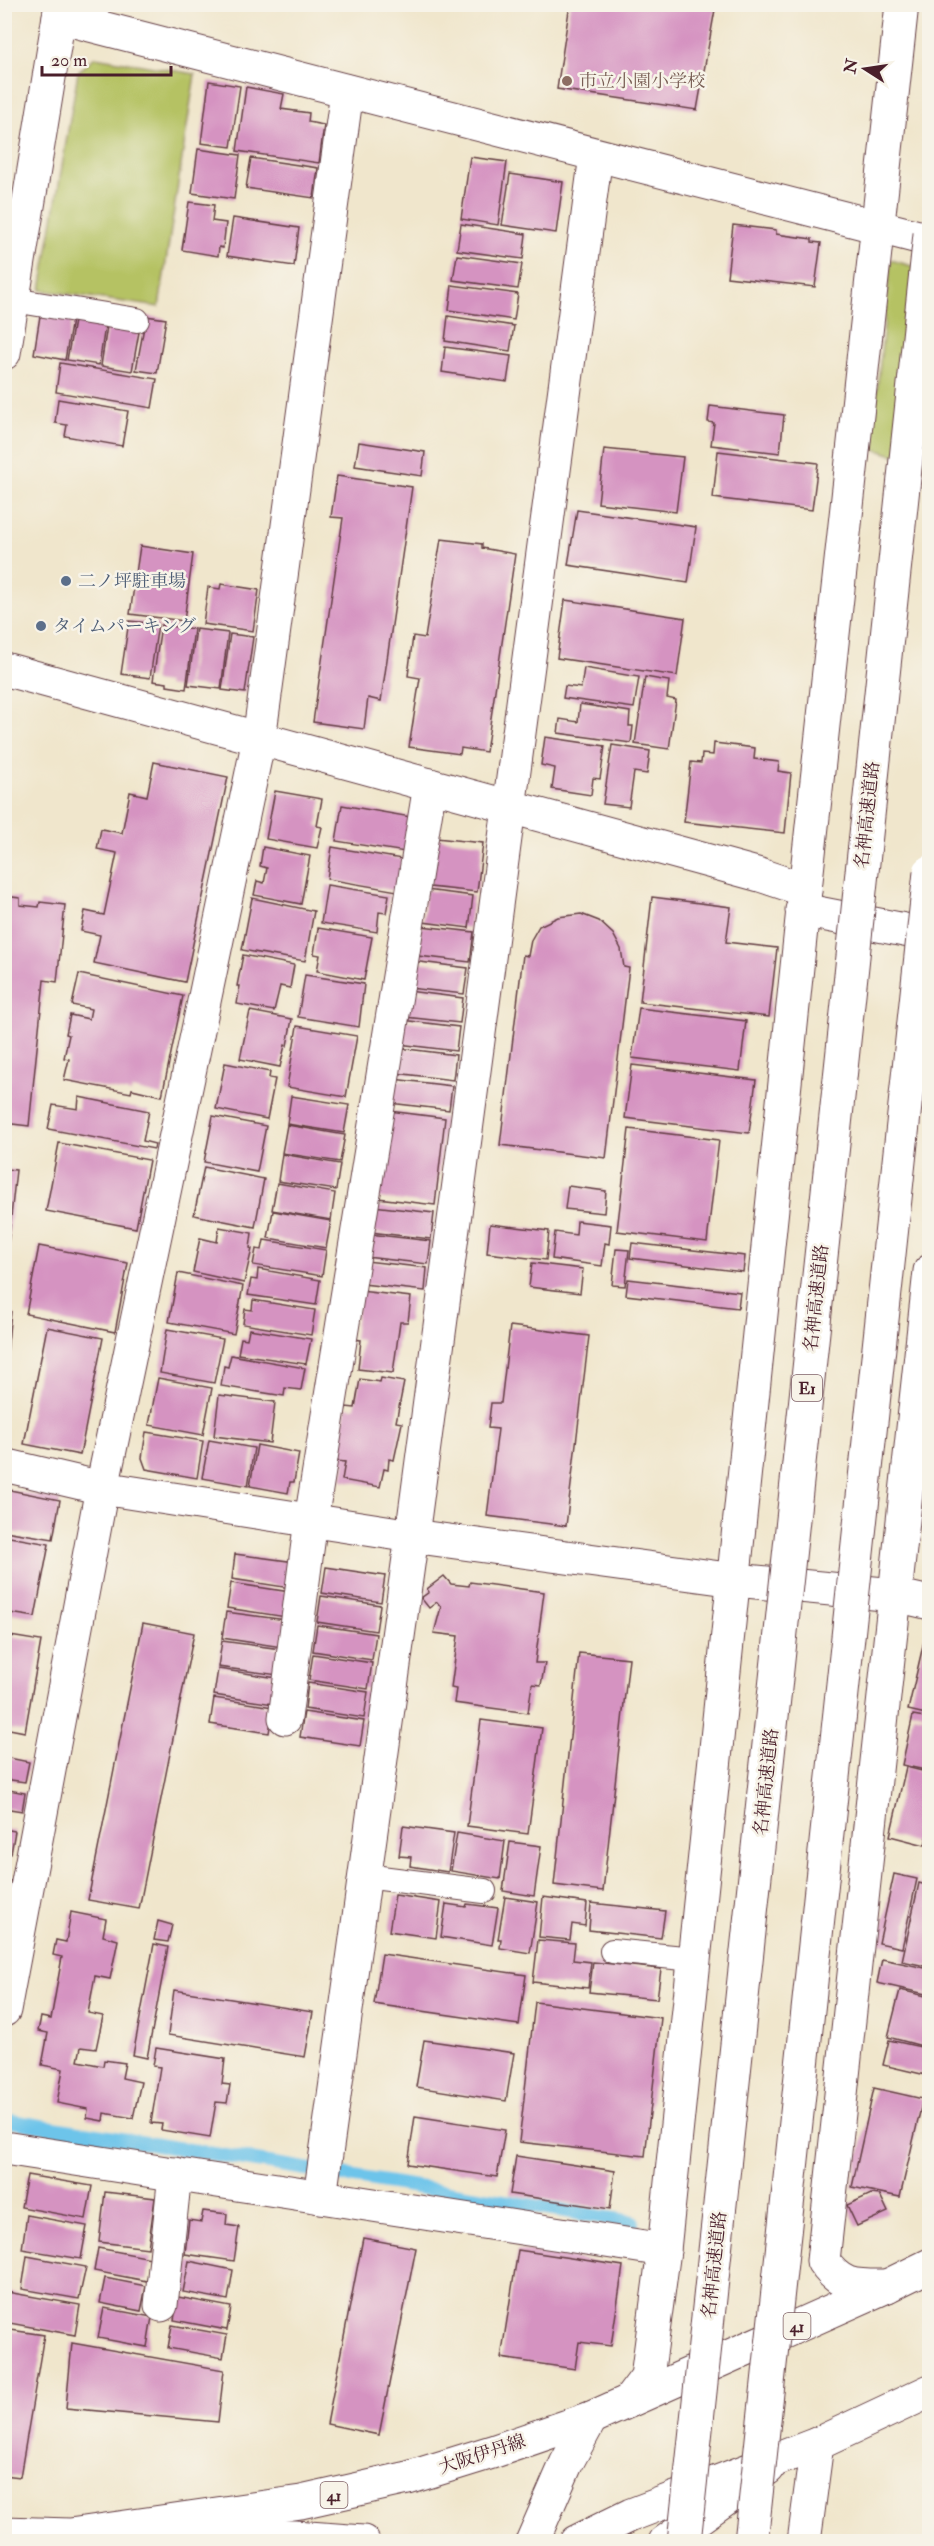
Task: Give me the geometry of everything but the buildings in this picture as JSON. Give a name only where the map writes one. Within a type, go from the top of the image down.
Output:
[{"type":"main road","points":[[629,2401],[647,2377],[664,2250],[804,900],[902,4]]},
{"type":"main road","points":[[4,353],[60,11],[347,91],[930,240]]},
{"type":"main road","points":[[4,2010],[102,1488],[259,739],[347,91]]},
{"type":"main road","points":[[320,2197],[412,1536],[596,155]]},
{"type":"main road","name":"名神高速道路","points":[[684,2541],[930,234]]},
{"type":"main road","points":[[4,669],[760,875],[804,900],[930,935]]},
{"type":"main road","points":[[285,1718],[311,1520],[430,785]]},
{"type":"main road","points":[[751,2541],[930,872]]},
{"type":"main road","points":[[887,2286],[854,2286],[833,2276],[823,2260],[930,1271]]},
{"type":"main road","points":[[4,1465],[102,1488],[412,1536],[735,1580],[895,1595],[930,1603]]},
{"type":"main road","points":[[4,2148],[664,2250]]},
{"type":"main road","points":[[161,2305],[175,2174]]},
{"type":"main road","name":"大阪伊丹線","points":[[4,2533],[69,2535],[301,2502],[408,2478],[591,2418],[930,2265]]},
{"type":"main road","points":[[576,2541],[631,2515],[817,2444],[930,2391]]},
{"type":"main road","points":[[532,2541],[566,2464],[591,2418]]},
{"type":"main road","points":[[804,2541],[817,2444]]},
{"type":"main road","points":[[665,2541],[784,2457]]},
{"type":"main road","points":[[69,2535],[363,2541]]},
{"type":"lane","points":[[13,300],[137,320]]},
{"type":"lane","points":[[365,1876],[484,1891]]},
{"type":"lane","points":[[612,1951],[694,1959]]},
{"type":"green space","points":[[95,57],[195,74],[159,307],[41,290],[78,72]]},
{"type":"green space","points":[[891,260],[929,271],[929,466],[871,448]]},
{"type":"waterway","points":[[4,2120],[633,2222]]},
{"type":"place","name":"市立小園小学校","points":[[567,81]]},
{"type":"place","name":"二ノ坪駐車場","points":[[66,581]]},
{"type":"place","name":"タイムパーキング","points":[[41,626]]}]
